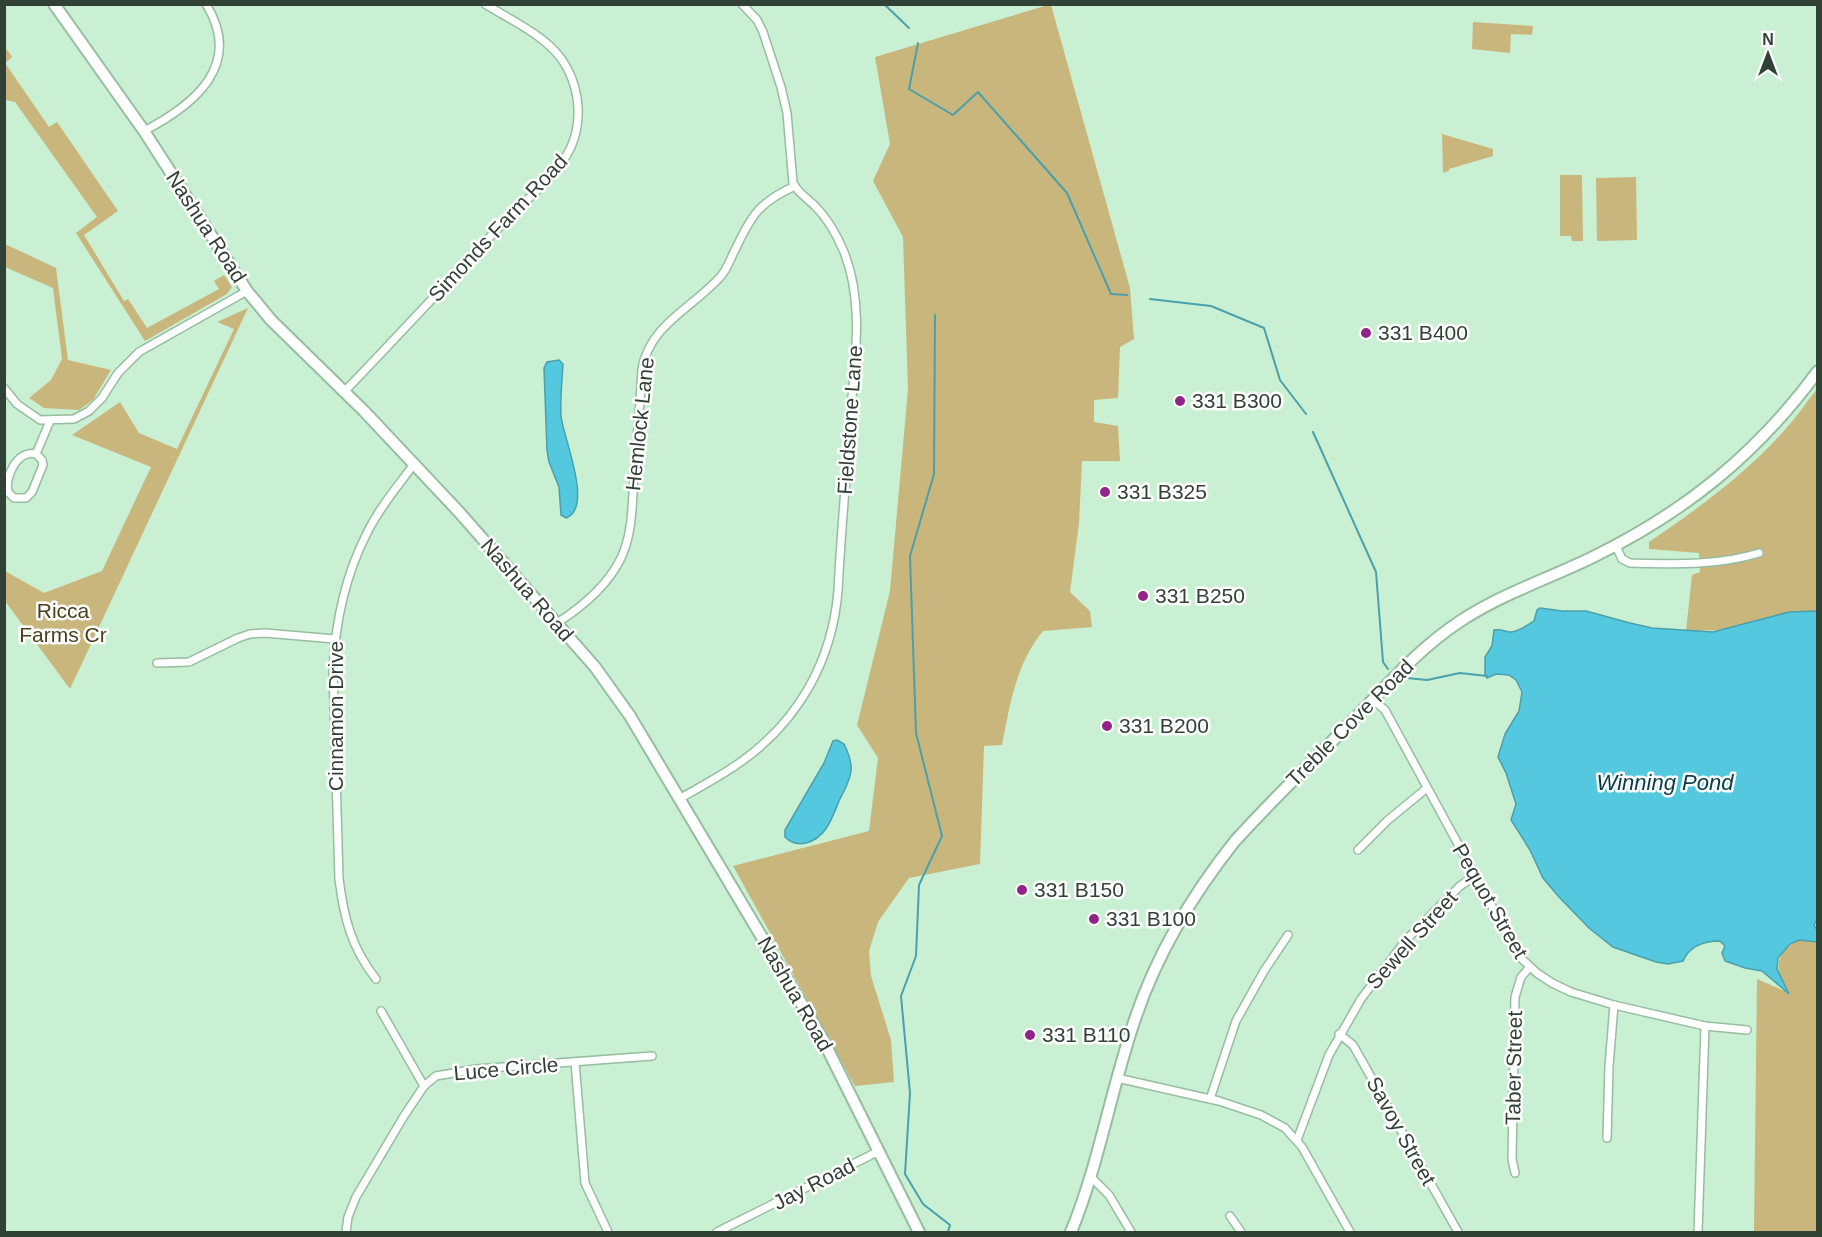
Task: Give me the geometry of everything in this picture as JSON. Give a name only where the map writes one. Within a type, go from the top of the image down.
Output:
[{"type":"main road","name":"Nashua Road","points":[[54,4],[144,131],[247,291],[271,320],[459,512],[607,682],[680,799],[822,1038],[919,1233]]},
{"type":"main road","name":"Treble Cove Road","points":[[1071,1233],[1090,1176],[1135,1019],[1156,964],[1208,877],[1247,828],[1428,646],[1468,616],[1511,592],[1616,546],[1669,516],[1730,469],[1775,425],[1818,371]]},
{"type":"street","points":[[144,131],[194,99],[211,78],[218,59],[219,39],[214,19],[206,4]]},
{"type":"street","name":"Simonds Farm Road","points":[[344,392],[503,223],[547,181],[563,161],[574,139],[578,122],[577,98],[574,82],[564,62],[537,37],[484,4]]},
{"type":"street","points":[[742,4],[757,20],[763,32],[781,87],[786,113],[791,171],[795,186]]},
{"type":"street","name":"Hemlock Lane","points":[[557,623],[574,612],[605,582],[625,550],[631,514],[642,369],[652,340],[723,274],[756,211],[768,201],[795,186]]},
{"type":"street","name":"Fieldstone Lane","points":[[680,799],[741,762],[778,730],[816,677],[827,650],[834,622],[855,352],[856,310],[850,273],[842,247],[823,215],[795,186]]},
{"type":"street","points":[[4,388],[17,404],[40,420],[74,419],[89,411],[102,398],[118,373],[139,352],[247,291]]},
{"type":"street","points":[[36,454],[50,421]]},
{"type":"street","points":[[27,453],[36,454],[42,460],[43,469],[32,492],[22,500],[14,498],[8,492],[6,484],[17,461],[27,453]]},
{"type":"street","name":"Cinnamon Drive","points":[[376,979],[363,963],[355,947],[342,905],[339,879],[333,683],[335,639],[351,571],[367,532],[414,464]]},
{"type":"street","points":[[1616,546],[1622,559],[1630,562],[1702,563],[1759,553]]},
{"type":"street","points":[[157,663],[189,662],[228,642],[250,634],[265,633],[335,639]]},
{"type":"street","name":"Pequot Street","points":[[1373,700],[1385,710],[1513,945],[1530,967],[1561,987],[1614,1005],[1705,1026],[1747,1030]]},
{"type":"street","points":[[1358,850],[1388,819],[1427,788]]},
{"type":"street","name":"Sewell Street","points":[[1297,1140],[1325,1065],[1340,1034],[1372,983],[1406,940],[1460,886],[1475,876]]},
{"type":"street","points":[[1210,1099],[1236,1021],[1264,971],[1288,935]]},
{"type":"street","name":"Taber Street","points":[[1515,1173],[1512,1159],[1515,997],[1521,977],[1530,967]]},
{"type":"street","points":[[1607,1138],[1614,1005]]},
{"type":"street","points":[[381,1011],[424,1086]]},
{"type":"street","points":[[1698,1233],[1705,1026]]},
{"type":"street","name":"Savoy Street","points":[[1340,1034],[1353,1045],[1458,1233]]},
{"type":"street","name":"Luce Circle","points":[[346,1233],[348,1217],[356,1197],[404,1116],[424,1086],[436,1076],[466,1071],[652,1056]]},
{"type":"street","points":[[575,1062],[585,1183],[608,1233]]},
{"type":"street","points":[[1117,1078],[1210,1099],[1270,1119],[1285,1128],[1297,1140],[1350,1233]]},
{"type":"street","name":"Jay Road","points":[[718,1232],[879,1151]]},
{"type":"street","points":[[1090,1176],[1109,1195],[1131,1233]]},
{"type":"street","points":[[1230,1216],[1241,1233]]},
{"type":"green space","points":[[1051,5],[1130,288],[1134,339],[1120,347],[1118,398],[1094,400],[1094,422],[1118,426],[1120,461],[1082,461],[1079,523],[1070,592],[1090,611],[1092,627],[1043,631],[1026,657],[1015,685],[1002,745],[984,746],[980,864],[909,878],[878,922],[869,951],[871,976],[891,1040],[894,1082],[855,1086],[733,866],[869,831],[878,758],[857,725],[890,591],[908,389],[903,237],[873,181],[890,144],[875,57]]},
{"type":"green space","points":[[1473,22],[1533,26],[1532,35],[1511,34],[1510,53],[1472,49]]},
{"type":"green space","points":[[4,45],[12,57],[5,63],[49,127],[57,122],[118,211],[84,235],[124,301],[128,299],[147,328],[219,289],[214,281],[224,275],[232,287],[227,294],[145,341],[76,233],[97,217],[15,102],[5,100]]},
{"type":"green space","points":[[1442,134],[1493,149],[1493,156],[1449,169],[1443,173]]},
{"type":"green space","points":[[1560,175],[1582,175],[1583,241],[1572,241],[1571,236],[1560,236]]},
{"type":"green space","points":[[1636,177],[1637,240],[1597,241],[1596,178]]},
{"type":"green space","points":[[5,244],[56,268],[68,360],[111,370],[93,400],[79,410],[44,408],[29,398],[51,380],[62,359],[53,288],[5,267]]},
{"type":"green space","name":"Ricca Farms Cr","points":[[248,308],[70,689],[5,601],[5,571],[44,593],[102,571],[151,467],[72,435],[120,402],[139,433],[177,449],[234,329],[217,322]]},
{"type":"green space","points":[[1817,389],[1817,611],[1789,612],[1723,630],[1686,631],[1692,575],[1700,572],[1699,553],[1649,549],[1649,542],[1701,505],[1751,464],[1787,428]]},
{"type":"green space","points":[[1799,940],[1817,942],[1817,1232],[1754,1232],[1757,979],[1789,993],[1778,967],[1784,951]]},
{"type":"water","points":[[559,360],[563,364],[561,416],[577,487],[574,512],[566,518],[561,515],[559,487],[547,450],[544,368],[547,362]]},
{"type":"water","name":"Winning Pond","points":[[1540,608],[1586,611],[1652,628],[1713,632],[1789,612],[1817,611],[1818,918],[1814,925],[1817,930],[1817,942],[1799,940],[1790,944],[1778,958],[1777,969],[1789,994],[1762,971],[1725,961],[1722,953],[1725,946],[1720,941],[1698,945],[1689,951],[1683,961],[1668,964],[1613,947],[1589,928],[1543,878],[1530,850],[1511,820],[1516,804],[1498,757],[1505,734],[1519,711],[1522,692],[1516,680],[1509,675],[1496,674],[1487,678],[1485,675],[1485,657],[1492,646],[1494,630],[1513,632],[1520,630],[1534,621],[1537,610]]},
{"type":"water","points":[[837,740],[844,744],[851,771],[831,820],[819,837],[806,843],[792,842],[785,837],[785,830],[824,763],[833,741]]},
{"type":"waterway","points":[[884,4],[909,28]]},
{"type":"waterway","points":[[918,43],[909,89],[953,115],[978,92],[1067,193],[1111,294],[1127,295]]},
{"type":"waterway","points":[[1150,299],[1211,306],[1264,328],[1280,380],[1306,414]]},
{"type":"waterway","points":[[935,315],[934,474],[910,556],[916,733],[942,836],[919,885],[916,956],[901,996],[910,1093],[905,1174],[923,1204],[950,1225],[948,1232]]},
{"type":"waterway","points":[[1313,432],[1376,572],[1383,662],[1388,669]]},
{"type":"waterway","points":[[1407,678],[1427,680],[1460,673],[1487,676]]},
{"type":"place","name":"331 B400","points":[[1366,333]]},
{"type":"place","name":"331 B300","points":[[1180,401]]},
{"type":"place","name":"331 B325","points":[[1105,492]]},
{"type":"place","name":"331 B250","points":[[1143,596]]},
{"type":"place","name":"331 B200","points":[[1107,726]]},
{"type":"place","name":"331 B150","points":[[1022,890]]},
{"type":"place","name":"331 B100","points":[[1094,919]]},
{"type":"place","name":"331 B110","points":[[1030,1035]]}]
